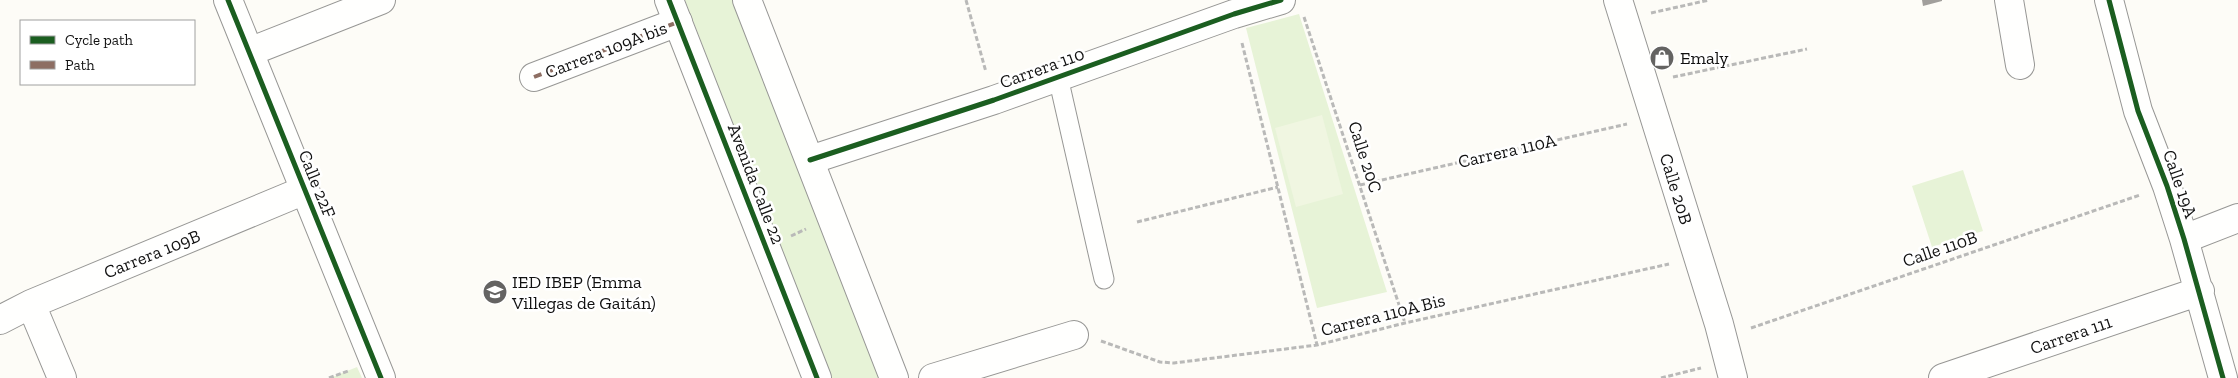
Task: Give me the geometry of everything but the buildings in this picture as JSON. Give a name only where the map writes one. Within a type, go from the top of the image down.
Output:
[{"type":"street","name":"Calle 22F","points":[[228,0],[381,378]]},
{"type":"street","points":[[249,52],[381,0]]},
{"type":"street","points":[[747,0],[894,378]]},
{"type":"street","points":[[2009,0],[2020,65]]},
{"type":"street","name":"Calle 19A","points":[[2109,0],[2138,112],[2167,186],[2184,239],[2223,378]]},
{"type":"street","name":"Carrera 110","points":[[810,160],[1058,78],[1234,14],[1292,5]]},
{"type":"street","name":"Calle 20B","points":[[1621,9],[1728,359]]},
{"type":"street","name":"Carrera 109A bis","points":[[534,78],[674,11]]},
{"type":"street","name":"Avenida Calle 22","points":[[674,11],[817,378]]},
{"type":"street","name":"Carrera 109B","points":[[0,320],[31,304],[305,190]]},
{"type":"street","points":[[2184,239],[2238,218]]},
{"type":"street","name":"Carrera 111","points":[[1943,378],[2200,291]]},
{"type":"street","points":[[31,304],[62,378]]},
{"type":"street","points":[[933,378],[1074,335]]},
{"type":"lane","points":[[1058,78],[1104,279]]},
{"type":"path","points":[[966,0],[994,100]]},
{"type":"path","points":[[1621,9],[1709,0]]},
{"type":"path","points":[[1234,14],[1317,346]]},
{"type":"path","points":[[1644,84],[1807,49]]},
{"type":"path","points":[[1137,222],[1278,187]]},
{"type":"path","points":[[765,246],[833,218]]},
{"type":"green space","points":[[685,0],[734,0],[879,378],[831,378]]},
{"type":"green space","points":[[1299,14],[1387,292],[1317,308],[1246,28]]},
{"type":"green space","points":[[1322,115],[1343,194],[1296,207],[1275,128]]},
{"type":"green space","points":[[1963,170],[1983,231],[1932,247],[1912,186]]},
{"type":"green space","points":[[357,367],[362,378],[330,378]]},
{"type":"marked path","points":[[534,77],[678,22]]},
{"type":"cycle path","points":[[228,0],[381,378]]},
{"type":"cycle path","points":[[669,0],[817,378]]},
{"type":"cycle path","points":[[810,160],[994,100],[1234,14],[1281,0]]},
{"type":"cycle path","points":[[2109,0],[2138,111],[2167,186],[2184,239],[2223,378]]},
{"type":"place","name":"Emaly","points":[[1662,58]]},
{"type":"place","name":"IED IBEP (Emma Villegas de Gaitán)","points":[[495,292]]}]
